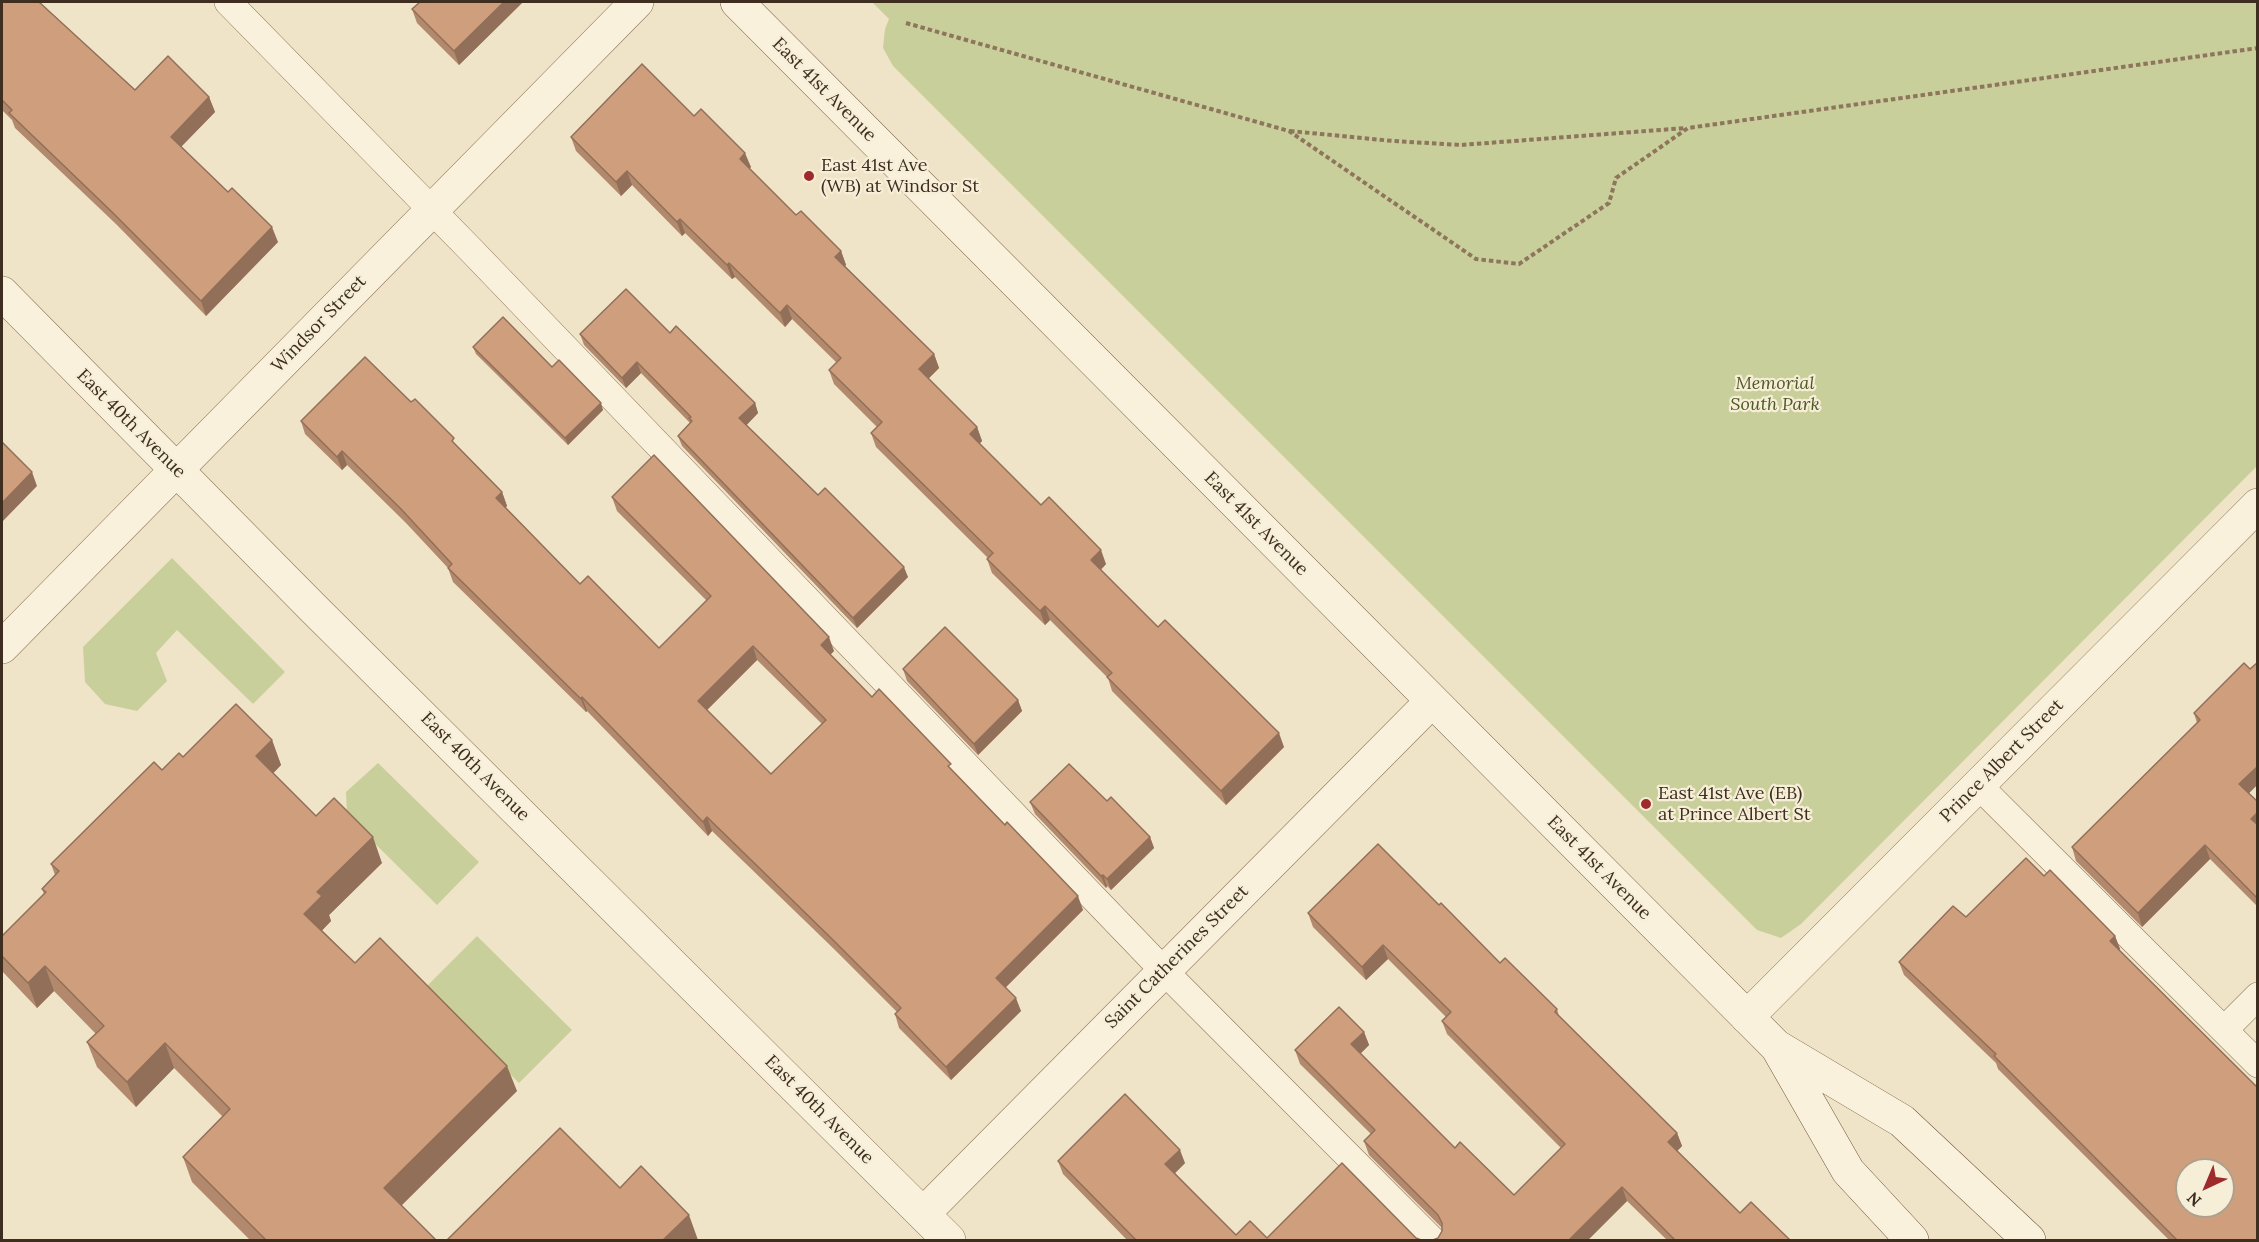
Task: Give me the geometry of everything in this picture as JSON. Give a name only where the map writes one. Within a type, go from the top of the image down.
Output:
[{"type":"street","name":"Windsor Street","points":[[2,647],[637,2]]},
{"type":"street","name":"East 41st Avenue","points":[[737,2],[1776,1046],[1902,1121],[2029,1240]]},
{"type":"street","name":"East 40th Avenue","points":[[2,293],[176,470],[949,1240]]},
{"type":"street","name":"Prince Albert Street","points":[[1747,1017],[2258,505]]},
{"type":"street","name":"Saint Catherines Street","points":[[923,1214],[1432,700]]},
{"type":"street","name":"East 41st Avenue","points":[[1776,1046],[1848,1171],[1912,1240]]},
{"type":"lane","points":[[228,2],[1164,970],[1432,1240]]},
{"type":"lane","points":[[1978,785],[2258,1064]]},
{"type":"lane","points":[[2224,1030],[2258,996]]},
{"type":"path","points":[[906,23],[1289,131],[1461,145],[1688,128],[2258,48]]},
{"type":"path","points":[[1289,131],[1476,259],[1519,264],[1609,202],[1616,178],[1688,128]]},
{"type":"green space","name":"Memorial South Park","points":[[872,2],[2257,2],[2257,466],[1801,924],[1781,938],[1757,930],[893,66],[883,48],[885,29],[889,19]]},
{"type":"green space","points":[[172,558],[285,672],[253,704],[177,630],[156,653],[167,681],[137,711],[105,704],[85,682],[83,647]]},
{"type":"green space","points":[[378,763],[479,862],[437,905],[347,816],[346,792]]},
{"type":"green space","points":[[477,936],[572,1030],[519,1083],[424,989]]},
{"type":"building","points":[[2,2],[39,2],[135,90],[168,56],[209,97],[171,137],[228,192],[232,188],[272,227],[201,301],[9,113],[12,110],[2,100]]},
{"type":"building","points":[[420,2],[504,2],[454,51],[412,9]]},
{"type":"building","points":[[642,64],[694,116],[701,109],[745,153],[740,159],[796,215],[801,211],[841,251],[835,257],[934,354],[919,369],[977,427],[970,434],[1041,505],[1049,497],[1101,550],[1091,560],[1158,627],[1165,620],[1279,733],[1221,791],[1107,677],[1112,673],[1045,606],[1040,611],[987,559],[993,553],[871,433],[882,422],[829,370],[841,358],[787,305],[780,313],[680,219],[677,222],[627,171],[616,182],[571,137]]},
{"type":"building","points":[[626,289],[670,333],[676,326],[755,403],[739,418],[818,495],[825,488],[904,567],[853,618],[678,436],[692,421],[689,418],[691,417],[637,362],[622,378],[580,334]]},
{"type":"building","points":[[503,317],[552,367],[559,360],[601,403],[565,438],[473,347]]},
{"type":"building","points":[[365,357],[411,402],[415,399],[454,438],[452,441],[502,492],[496,498],[580,584],[588,576],[659,648],[711,596],[612,497],[654,455],[829,637],[821,645],[872,697],[879,689],[951,764],[948,766],[1005,825],[1007,822],[1078,896],[996,978],[1016,998],[946,1067],[895,1014],[901,1008],[707,817],[703,822],[582,697],[581,699],[448,568],[452,564],[401,509],[342,451],[337,457],[301,421]],"holes":[[[753,646],[826,720],[771,774],[698,701]]]},
{"type":"building","points":[[2,442],[32,472],[2,503]]},
{"type":"building","points":[[945,627],[1018,700],[974,744],[903,669]]},
{"type":"building","points":[[2258,662],[2258,766],[2239,784],[2258,802],[2258,812],[2251,819],[2258,825],[2258,899],[2205,845],[2138,913],[2072,847],[2200,720],[2194,713],[2244,663],[2250,669]]},
{"type":"building","points":[[236,704],[272,740],[256,756],[316,816],[334,798],[373,837],[317,892],[322,896],[304,914],[355,963],[380,938],[507,1066],[384,1188],[436,1240],[266,1240],[183,1157],[230,1109],[165,1043],[127,1082],[87,1042],[104,1026],[45,966],[28,983],[2,956],[2,936],[46,892],[42,889],[59,871],[51,864],[154,762],[162,770],[179,753],[183,757]]},
{"type":"building","points":[[1069,764],[1107,801],[1111,797],[1150,837],[1107,879],[1101,876],[1030,802]]},
{"type":"building","points":[[1378,844],[1500,963],[1505,958],[1557,1009],[1555,1012],[1677,1133],[1668,1142],[1740,1213],[1751,1202],[1790,1240],[1675,1240],[1622,1187],[1569,1240],[1433,1240],[1438,1238],[1442,1231],[1442,1223],[1438,1215],[1364,1141],[1375,1130],[1295,1050],[1339,1007],[1364,1032],[1351,1044],[1455,1148],[1460,1142],[1514,1195],[1565,1144],[1442,1021],[1451,1012],[1383,945],[1362,967],[1308,913]]},
{"type":"building","points":[[2026,858],[2044,876],[2050,870],[2115,936],[2110,941],[2258,1088],[2258,1240],[2177,1240],[1994,1056],[1996,1054],[1899,962],[1953,906],[1966,917]]},
{"type":"building","points":[[1125,1094],[1180,1150],[1165,1164],[1236,1235],[1250,1221],[1267,1238],[1342,1163],[1416,1238],[1421,1240],[1136,1240],[1058,1161]]},
{"type":"building","points":[[560,1128],[620,1188],[641,1166],[689,1215],[663,1240],[447,1240]]},
{"type":"place","name":"East 41st Ave (WB) at Windsor St","points":[[809,176]]},
{"type":"place","name":"East 41st Ave (EB) at Prince Albert St","points":[[1646,804]]}]
